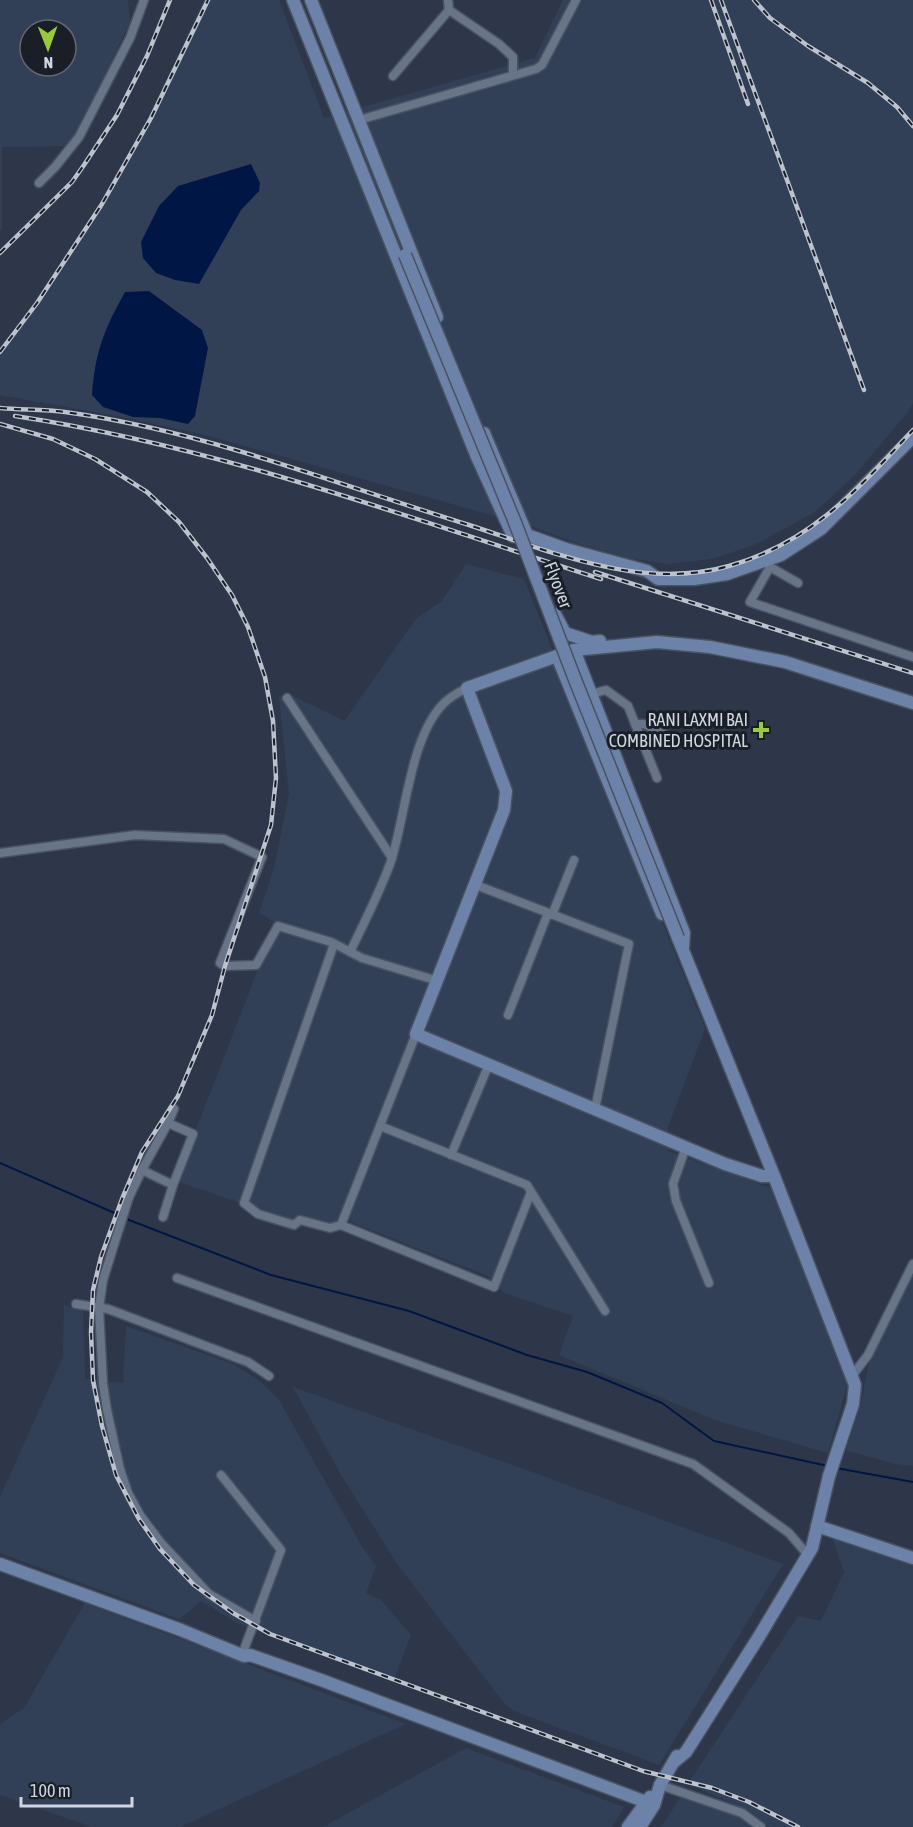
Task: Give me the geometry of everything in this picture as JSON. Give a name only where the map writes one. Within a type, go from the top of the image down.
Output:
[{"type":"street","points":[[39,183],[79,137],[130,38],[144,0]]},
{"type":"street","points":[[294,0],[470,399],[527,535],[567,549],[647,571],[658,579],[694,579],[727,574],[781,555],[821,529],[913,437]]},
{"type":"street","points":[[302,0],[378,190]]},
{"type":"street","points":[[311,0],[359,120],[378,190]]},
{"type":"street","points":[[393,76],[449,10],[448,0]]},
{"type":"street","points":[[359,120],[536,69],[542,65],[576,0]]},
{"type":"street","points":[[449,10],[499,44],[513,57],[513,75]]},
{"type":"street","name":"Flyover","points":[[398,237],[680,943]]},
{"type":"street","points":[[798,583],[770,567],[750,602],[913,657]]},
{"type":"street","points":[[538,583],[544,588],[565,633],[579,638],[592,642],[650,637],[698,639],[757,657]]},
{"type":"street","points":[[350,952],[380,891],[392,858],[418,752],[429,725],[443,704],[467,688],[574,650],[657,642],[710,646],[785,662],[913,703]]},
{"type":"street","points":[[574,650],[684,933],[680,943]]},
{"type":"street","points":[[557,656],[672,939],[680,943],[855,1385],[853,1404],[829,1476],[812,1548],[798,1569],[792,1573],[758,1633],[647,1807],[628,1827]]},
{"type":"street","points":[[341,1225],[504,810],[506,791],[467,688]]},
{"type":"street","points":[[591,694],[606,690],[628,706],[657,778]]},
{"type":"street","points":[[287,698],[392,858]]},
{"type":"street","points":[[635,724],[644,724],[671,738]]},
{"type":"street","points":[[0,854],[135,836],[224,839],[262,856],[220,963],[225,966],[256,965],[278,926],[334,944],[362,958],[438,981]]},
{"type":"street","points":[[508,1016],[574,860]]},
{"type":"street","points":[[476,885],[629,944],[595,1109]]},
{"type":"street","points":[[334,944],[244,1203],[258,1214],[294,1225],[300,1220],[330,1228],[341,1225],[494,1287],[531,1192]]},
{"type":"street","points":[[416,1034],[686,1147],[762,1176],[774,1176]]},
{"type":"street","points":[[451,1155],[489,1064]]},
{"type":"street","points":[[174,1109],[129,1197],[103,1280],[99,1308],[103,1384],[107,1410],[120,1469],[128,1494],[140,1515],[187,1573],[209,1594],[256,1621]]},
{"type":"street","points":[[163,1217],[193,1134],[168,1123]]},
{"type":"street","points":[[380,1126],[527,1185],[605,1311]]},
{"type":"street","points":[[686,1147],[673,1184],[676,1201],[709,1283]]},
{"type":"street","points":[[142,1170],[173,1185]]},
{"type":"street","points":[[852,1376],[868,1355],[913,1264]]},
{"type":"street","points":[[177,1278],[693,1464],[789,1533],[807,1554]]},
{"type":"street","points":[[76,1304],[108,1309],[248,1362],[269,1376]]},
{"type":"street","points":[[220,1476],[281,1550],[243,1655]]},
{"type":"street","points":[[817,1526],[913,1558]]},
{"type":"street","points":[[0,1564],[181,1630],[243,1655],[248,1661],[647,1807]]},
{"type":"street","points":[[659,1788],[742,1813],[755,1825]]},
{"type":"street","points":[[640,1827],[647,1807]]},
{"type":"shaded area","points":[[0,0],[128,0],[130,22],[72,146],[2,147],[2,228],[0,230]]},
{"type":"shaded area","points":[[204,0],[279,0],[324,118],[535,58],[563,0],[913,0],[913,403],[855,475],[815,512],[754,545],[712,559],[667,564],[629,558],[579,544],[534,527],[202,434],[0,395],[0,352],[33,308],[108,191],[156,102]]},
{"type":"shaded area","points":[[466,564],[524,579],[705,1029],[668,1127],[668,1151],[773,1189],[838,1356],[847,1385],[828,1453],[715,1420],[559,1355],[573,1316],[504,1293],[488,1276],[348,1221],[327,1232],[176,1181],[276,923],[259,913],[274,868],[289,794],[279,696],[287,693],[344,721],[417,618],[442,601]]},
{"type":"shaded area","points":[[913,1276],[913,1466],[895,1464],[846,1450],[861,1404],[868,1366]]},
{"type":"shaded area","points":[[64,1305],[83,1311],[85,1379],[123,1383],[126,1326],[233,1364],[260,1381],[279,1400],[363,1548],[376,1566],[366,1593],[381,1600],[411,1635],[393,1682],[237,1623],[201,1601],[179,1619],[0,1553],[0,1497],[63,1357]]},
{"type":"shaded area","points":[[293,1387],[783,1564],[659,1765],[514,1711],[505,1704],[398,1565],[341,1475]]},
{"type":"shaded area","points":[[832,1537],[913,1564],[913,1827],[770,1827],[734,1804],[688,1784],[798,1616],[821,1621],[844,1572]]},
{"type":"shaded area","points":[[85,1603],[406,1724],[180,1827],[92,1827],[0,1795],[0,1724],[24,1708]]},
{"type":"shaded area","points":[[466,1748],[624,1807],[612,1827],[323,1827]]},
{"type":"shaded area","points":[[681,1797],[737,1816],[754,1827],[661,1827]]},
{"type":"water","points":[[251,164],[260,183],[259,191],[241,210],[199,284],[175,280],[156,273],[143,258],[141,242],[159,206],[178,186]]},
{"type":"water","points":[[149,291],[202,330],[208,348],[195,416],[188,424],[160,418],[133,417],[103,407],[92,395],[98,354],[111,318],[125,292]]},
{"type":"waterway","points":[[0,1163],[119,1215]]},
{"type":"waterway","points":[[124,1218],[271,1275],[409,1311],[527,1355],[587,1372],[662,1403],[714,1441],[828,1466]]},
{"type":"waterway","points":[[836,1468],[913,1482]]},
{"type":"railway","points":[[0,253],[72,182],[84,165],[117,115],[147,56],[170,0]]},
{"type":"railway","points":[[0,352],[37,303],[102,204],[151,118],[208,0]]},
{"type":"railway","points":[[711,0],[748,104]]},
{"type":"railway","points":[[721,0],[864,390]]},
{"type":"railway","points":[[754,0],[770,18],[808,46],[868,83],[897,107],[913,126]]},
{"type":"railway","points":[[0,408],[65,412],[174,433],[268,460],[565,556],[630,571],[663,574],[696,573],[729,566],[785,543],[809,528],[852,493],[913,430]]},
{"type":"railway","points":[[15,416],[91,429],[239,465],[384,508],[601,579]]},
{"type":"railway","points":[[0,424],[53,439],[95,459],[147,492],[179,522],[232,595],[248,627],[265,677],[273,721],[276,778],[271,825],[225,966],[212,1015],[178,1096],[142,1152],[101,1257],[93,1290],[91,1332],[93,1380],[102,1426],[116,1475],[139,1519],[160,1549],[194,1585],[233,1613],[270,1634],[643,1771],[712,1788],[749,1802],[798,1827]]},
{"type":"railway","points":[[595,572],[913,673]]},
{"type":"place","name":"RANI LAXMI BAI COMBINED HOSPITAL","points":[[761,730]]}]
